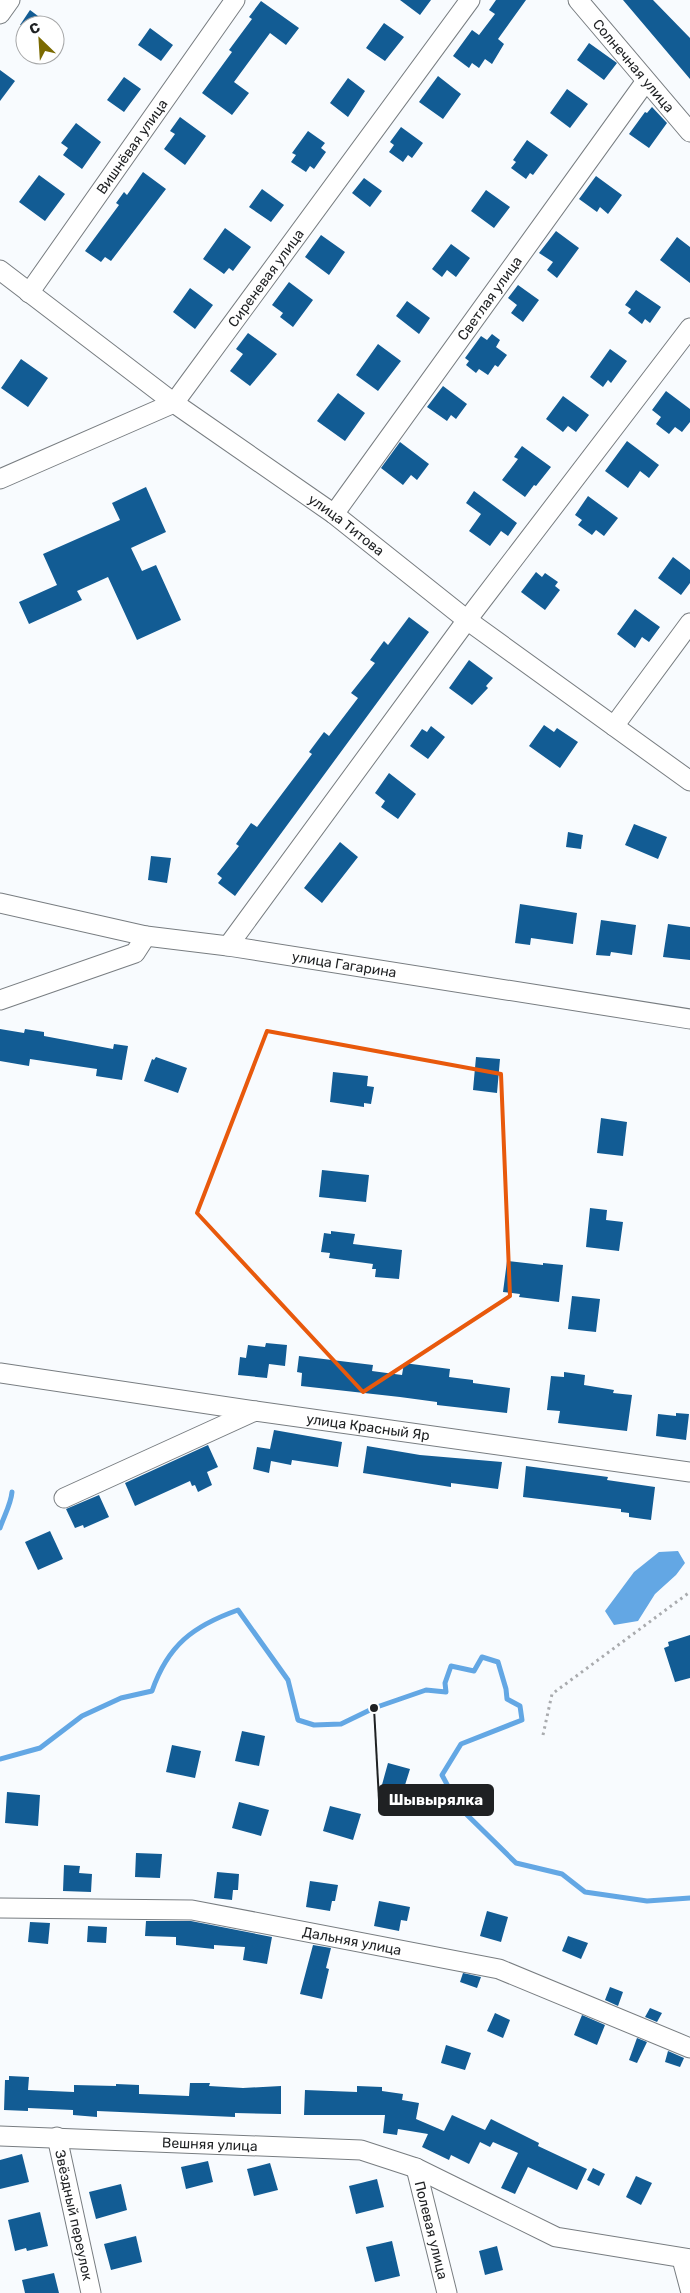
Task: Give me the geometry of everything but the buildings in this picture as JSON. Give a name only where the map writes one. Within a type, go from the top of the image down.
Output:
[{"type":"street","points":[[0,14],[10,0]]},
{"type":"street","name":"Вишнёвая улица","points":[[29,293],[235,0]]},
{"type":"street","name":"Сиреневая улица","points":[[174,403],[470,0]]},
{"type":"street","name":"Солнечная улица","points":[[578,0],[690,132]]},
{"type":"street","name":"Светлая улица","points":[[334,514],[646,81]]},
{"type":"street","name":"улица Титова","points":[[0,270],[174,403],[334,514],[467,620],[690,781]]},
{"type":"street","points":[[228,946],[467,620],[690,328]]},
{"type":"street","points":[[0,479],[174,403]]},
{"type":"street","points":[[614,726],[690,623]]},
{"type":"street","name":"улица Гагарина","points":[[0,903],[146,936],[228,946],[690,1018]]},
{"type":"street","points":[[0,1000],[135,953],[146,936]]},
{"type":"street","name":"улица Красный Яр","points":[[0,1372],[254,1411],[690,1472]]},
{"type":"street","points":[[64,1498],[254,1411]]},
{"type":"street","name":"Дальняя улица","points":[[0,1908],[192,1910],[499,1969],[690,2048]]},
{"type":"street","name":"Вешняя улица","points":[[0,2136],[361,2150],[416,2168],[556,2236],[686,2259]]},
{"type":"street","name":"Звёздный переулок","points":[[57,2137],[90,2293]]},
{"type":"street","name":"Полевая улица","points":[[416,2168],[447,2293]]},
{"type":"street","points":[[686,2259],[690,2289]]},
{"type":"path","points":[[543,1735],[552,1694],[690,1592]]},
{"type":"highlighted area","points":[[267,1031],[501,1074],[510,1296],[363,1392],[197,1213]]},
{"type":"water","points":[[678,1551],[685,1563],[676,1575],[655,1594],[638,1621],[614,1625],[605,1611],[634,1572],[659,1552]]},
{"type":"waterway","points":[[0,1528],[9,1506],[12,1492]]},
{"type":"waterway","points":[[0,1759],[40,1748],[82,1716],[121,1698],[152,1691],[166,1661],[184,1639],[208,1623],[238,1610],[288,1680],[298,1720],[314,1725],[341,1724],[374,1708],[426,1690],[446,1692],[445,1683],[451,1666],[474,1671],[482,1657],[498,1662],[507,1699],[520,1706],[522,1720],[461,1744],[442,1775],[459,1807],[516,1863],[562,1874],[585,1892],[647,1901],[690,1898]]},
{"type":"place","name":"Шывырялка","points":[[374,1708]]}]
